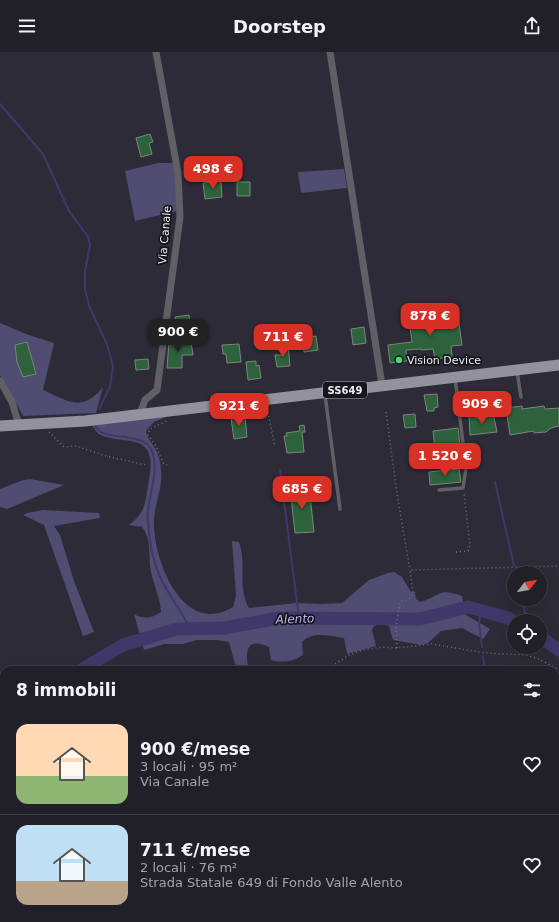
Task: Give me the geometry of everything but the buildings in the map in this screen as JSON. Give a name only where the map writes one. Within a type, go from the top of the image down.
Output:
[{"type":"main road","name":"SS649","points":[[0,426],[178,410],[559,365]]},
{"type":"street","name":"Via Canale","points":[[140,414],[145,400],[157,390],[180,216],[178,174],[156,52]]},
{"type":"street","points":[[330,52],[382,385]]},
{"type":"street","points":[[0,381],[12,402],[19,425]]},
{"type":"lane","points":[[517,370],[521,397]]},
{"type":"lane","points":[[438,490],[463,488],[465,482],[466,468],[455,377]]},
{"type":"lane","points":[[325,392],[340,509]]},
{"type":"path","points":[[266,400],[275,447]]},
{"type":"path","points":[[167,464],[163,463],[156,446],[148,435],[152,427],[175,417],[178,410]]},
{"type":"path","points":[[386,412],[413,594],[409,599],[400,602],[396,628],[396,648]]},
{"type":"path","points":[[41,423],[64,447],[76,446],[106,456],[146,465]]},
{"type":"path","points":[[456,552],[468,550],[470,544],[463,488]]},
{"type":"path","points":[[410,570],[559,566]]},
{"type":"path","points":[[333,666],[349,655],[363,650],[382,647],[396,648],[432,644],[485,653],[526,655],[539,659],[552,666]]},
{"type":"shaded area","points":[[158,163],[175,163],[177,211],[135,221],[125,171]]},
{"type":"shaded area","points":[[344,169],[347,188],[301,193],[298,172]]},
{"type":"shaded area","points":[[0,323],[26,334],[54,343],[43,390],[67,401],[81,402],[88,400],[103,387],[96,413],[23,416],[0,375]]},
{"type":"shaded area","points":[[175,413],[154,422],[146,431],[157,452],[161,466],[161,483],[154,519],[155,535],[158,553],[165,572],[174,589],[185,603],[199,612],[215,614],[233,607],[236,596],[232,541],[239,542],[242,559],[245,600],[249,608],[297,603],[342,603],[369,580],[394,572],[402,577],[411,592],[415,592],[416,599],[420,602],[444,592],[462,596],[466,615],[490,629],[483,639],[462,628],[441,631],[428,643],[422,645],[393,640],[389,626],[379,624],[373,627],[372,630],[376,646],[347,654],[344,638],[316,635],[311,636],[302,642],[303,655],[287,661],[279,661],[271,660],[269,647],[256,643],[252,644],[248,650],[248,666],[237,666],[235,664],[229,642],[197,640],[183,644],[164,644],[144,650],[134,614],[145,618],[155,616],[161,612],[158,595],[151,572],[147,536],[142,527],[129,525],[141,512],[145,503],[151,464],[150,458],[148,450],[137,442],[106,437],[98,433],[92,425]]},
{"type":"shaded area","points":[[30,479],[64,485],[7,509],[0,507],[0,489],[23,480]]},
{"type":"shaded area","points":[[43,510],[99,513],[100,518],[54,526],[60,535],[74,581],[94,632],[83,636],[44,525],[23,515]]},
{"type":"waterway","points":[[0,104],[43,154],[69,211],[88,237],[90,245],[85,271],[85,289],[89,306],[107,344],[113,366],[110,387],[99,409]]},
{"type":"waterway","points":[[95,425],[105,434],[138,440],[146,443],[151,449],[155,466],[148,513],[152,551],[161,579],[190,629]]},
{"type":"waterway","points":[[280,470],[299,618]]},
{"type":"waterway","points":[[495,482],[514,566]]},
{"type":"waterway","points":[[524,606],[525,614]]},
{"type":"waterway","name":"Alento","points":[[88,666],[123,645],[177,629],[224,628],[279,618],[420,619],[468,607],[507,618]]},
{"type":"waterway","points":[[481,611],[479,623],[482,647]]},
{"type":"waterway","name":"Alento","points":[[547,642],[559,650]]},
{"type":"waterway","points":[[483,656],[484,666]]},
{"type":"place","name":"Vision Device","points":[[399,360]]}]
